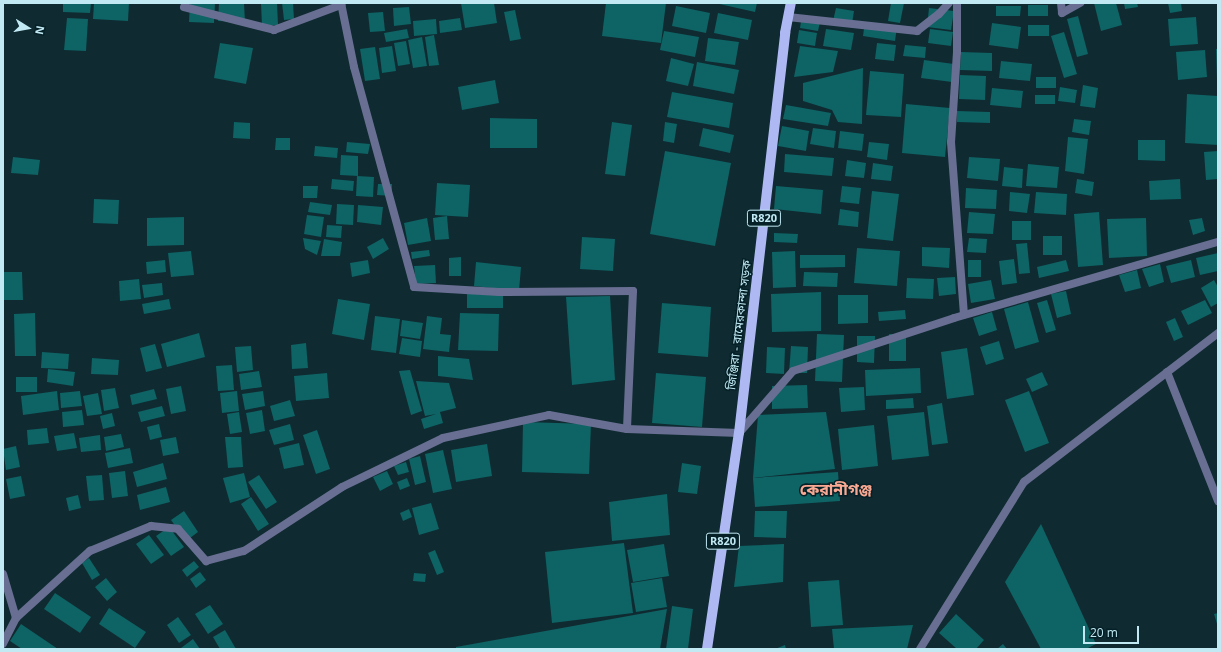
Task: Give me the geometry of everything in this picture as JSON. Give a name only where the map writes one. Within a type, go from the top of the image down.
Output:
[{"type":"main road","name":"জিঞ্জিরা - রামেরকান্দা সড়ক","points":[[708,649],[739,433],[788,17],[791,3]]},
{"type":"street","points":[[788,17],[917,31],[939,14],[949,3]]},
{"type":"street","points":[[957,3],[957,52],[951,142],[964,315]]},
{"type":"street","points":[[1061,3],[1062,13],[1080,3]]},
{"type":"street","points":[[184,7],[274,30],[341,4],[354,66],[414,287],[499,292],[633,291],[627,429]]},
{"type":"street","points":[[3,644],[16,618],[90,551],[151,526],[178,529],[206,560],[244,551],[342,486],[443,438],[549,415],[627,429],[739,433],[793,371],[964,315],[1218,242]]},
{"type":"street","points":[[920,649],[1024,482],[1218,333]]},
{"type":"street","points":[[1167,372],[1218,501]]},
{"type":"street","points":[[3,574],[16,618]]},
{"type":"building","points":[[63,3],[91,3],[90,13],[63,12]]},
{"type":"building","points":[[94,3],[129,3],[128,21],[93,19]]},
{"type":"building","points":[[190,3],[215,3],[214,23],[189,22]]},
{"type":"building","points":[[219,3],[244,3],[245,22],[218,21]]},
{"type":"building","points":[[261,3],[277,3],[278,25],[262,26]]},
{"type":"building","points":[[282,3],[293,3],[294,19],[284,20]]},
{"type":"building","points":[[461,3],[494,3],[497,23],[465,28]]},
{"type":"building","points":[[606,3],[666,3],[661,43],[602,36]]},
{"type":"building","points":[[715,3],[757,3],[755,12]]},
{"type":"building","points":[[891,3],[904,3],[900,23],[888,21]]},
{"type":"building","points":[[1094,3],[1116,3],[1122,25],[1101,31]]},
{"type":"building","points":[[1124,3],[1137,3],[1138,7],[1125,9]]},
{"type":"building","points":[[1168,3],[1181,3],[1182,11],[1170,13]]},
{"type":"building","points":[[1028,5],[1048,5],[1048,16],[1028,16]]},
{"type":"building","points":[[676,6],[710,13],[706,33],[672,26]]},
{"type":"building","points":[[996,6],[1021,6],[1020,16],[996,16]]},
{"type":"building","points":[[409,7],[411,24],[394,26],[393,8]]},
{"type":"building","points":[[836,8],[854,11],[852,24],[833,21]]},
{"type":"building","points":[[929,8],[954,11],[951,30],[927,27]]},
{"type":"building","points":[[515,10],[521,39],[510,41],[504,12]]},
{"type":"building","points":[[383,12],[385,31],[370,32],[368,13]]},
{"type":"building","points":[[718,13],[752,20],[748,40],[714,33]]},
{"type":"building","points":[[802,15],[821,18],[818,31],[800,28]]},
{"type":"building","points":[[1078,16],[1088,54],[1077,57],[1067,19]]},
{"type":"building","points":[[1196,17],[1198,44],[1170,46],[1168,19]]},
{"type":"building","points":[[67,18],[88,19],[86,51],[64,50]]},
{"type":"building","points":[[460,18],[462,30],[440,33],[439,21]]},
{"type":"building","points":[[436,19],[437,34],[414,36],[413,21]]},
{"type":"building","points":[[865,22],[897,27],[895,41],[863,36]]},
{"type":"building","points":[[992,23],[1021,27],[1018,49],[989,45]]},
{"type":"building","points":[[1028,25],[1049,25],[1049,36],[1028,36]]},
{"type":"building","points":[[407,29],[409,38],[386,42],[384,33]]},
{"type":"building","points":[[826,29],[854,33],[851,50],[823,46]]},
{"type":"building","points":[[930,29],[953,32],[951,46],[928,43]]},
{"type":"building","points":[[799,30],[817,33],[815,46],[797,43]]},
{"type":"building","points":[[664,31],[699,37],[695,57],[660,50]]},
{"type":"building","points":[[1064,32],[1077,74],[1064,78],[1051,36]]},
{"type":"building","points":[[434,35],[439,65],[429,66],[425,37]]},
{"type":"building","points":[[422,37],[427,66],[413,68],[408,40]]},
{"type":"building","points":[[708,38],[739,42],[735,65],[705,61]]},
{"type":"building","points":[[406,41],[410,64],[398,66],[394,43]]},
{"type":"building","points":[[220,43],[253,48],[246,84],[214,78]]},
{"type":"building","points":[[877,43],[896,45],[894,61],[875,59]]},
{"type":"building","points":[[905,45],[926,47],[925,58],[903,56]]},
{"type":"building","points":[[392,46],[396,71],[382,73],[379,48]]},
{"type":"building","points":[[800,46],[838,51],[833,72],[794,77]]},
{"type":"building","points":[[375,47],[380,79],[365,81],[360,49]]},
{"type":"building","points":[[1216,49],[1218,49],[1218,79],[1217,79]]},
{"type":"building","points":[[1205,50],[1207,77],[1178,80],[1176,52]]},
{"type":"building","points":[[961,52],[992,53],[992,71],[960,70]]},
{"type":"building","points":[[671,58],[694,64],[688,86],[666,81]]},
{"type":"building","points":[[924,60],[954,64],[952,82],[921,78]]},
{"type":"building","points":[[1001,61],[1032,64],[1030,81],[999,78]]},
{"type":"building","points":[[697,62],[739,70],[734,94],[693,86]]},
{"type":"building","points":[[863,68],[862,124],[838,122],[832,110],[803,101],[803,83]]},
{"type":"building","points":[[870,71],[904,74],[901,117],[866,115]]},
{"type":"building","points":[[960,75],[986,76],[985,100],[959,99]]},
{"type":"building","points":[[1036,77],[1056,77],[1056,88],[1036,88]]},
{"type":"building","points":[[495,80],[499,103],[462,110],[458,87]]},
{"type":"building","points":[[1083,85],[1098,88],[1095,108],[1080,106]]},
{"type":"building","points":[[1060,87],[1077,90],[1075,103],[1058,101]]},
{"type":"building","points":[[992,88],[1023,91],[1021,108],[990,105]]},
{"type":"building","points":[[672,92],[733,103],[729,128],[667,117]]},
{"type":"building","points":[[1187,94],[1218,96],[1218,145],[1185,143]]},
{"type":"building","points":[[1035,95],[1055,95],[1055,104],[1035,104]]},
{"type":"building","points":[[906,104],[950,108],[945,157],[902,153]]},
{"type":"building","points":[[786,105],[831,113],[828,126],[783,119]]},
{"type":"building","points":[[957,111],[990,112],[990,123],[957,122]]},
{"type":"building","points":[[490,118],[537,119],[537,148],[490,148]]},
{"type":"building","points":[[1074,119],[1091,121],[1089,135],[1072,132]]},
{"type":"building","points":[[234,122],[250,123],[250,139],[233,138]]},
{"type":"building","points":[[612,122],[632,125],[625,176],[605,174]]},
{"type":"building","points":[[665,122],[677,124],[674,143],[663,141]]},
{"type":"building","points":[[782,126],[809,131],[806,151],[778,146]]},
{"type":"building","points":[[703,128],[734,135],[730,153],[699,146]]},
{"type":"building","points":[[813,128],[836,131],[834,148],[810,144]]},
{"type":"building","points":[[840,131],[864,134],[862,151],[838,148]]},
{"type":"building","points":[[1068,137],[1088,139],[1084,174],[1065,171]]},
{"type":"building","points":[[276,138],[290,138],[290,150],[275,150]]},
{"type":"building","points":[[1138,140],[1165,140],[1165,161],[1138,160]]},
{"type":"building","points":[[347,142],[370,144],[368,154],[346,152]]},
{"type":"building","points":[[869,142],[889,144],[887,160],[867,157]]},
{"type":"building","points":[[315,146],[338,148],[337,158],[314,156]]},
{"type":"building","points":[[665,151],[731,163],[715,246],[650,234]]},
{"type":"building","points":[[1218,151],[1218,179],[1206,180],[1204,152]]},
{"type":"building","points":[[785,154],[834,158],[832,176],[784,172]]},
{"type":"building","points":[[341,155],[358,156],[358,176],[340,175]]},
{"type":"building","points":[[13,157],[40,160],[38,175],[11,173]]},
{"type":"building","points":[[969,157],[1000,159],[998,181],[967,178]]},
{"type":"building","points":[[847,160],[866,163],[864,178],[845,176]]},
{"type":"building","points":[[873,163],[893,166],[891,181],[871,179]]},
{"type":"building","points":[[1028,164],[1059,167],[1057,188],[1026,186]]},
{"type":"building","points":[[1004,167],[1023,169],[1022,188],[1002,186]]},
{"type":"building","points":[[357,176],[374,177],[373,197],[356,196]]},
{"type":"building","points":[[332,179],[354,181],[353,191],[331,189]]},
{"type":"building","points":[[1077,179],[1094,182],[1092,196],[1075,193]]},
{"type":"building","points":[[1180,179],[1181,199],[1150,200],[1149,181]]},
{"type":"building","points":[[437,183],[470,185],[468,217],[435,215]]},
{"type":"building","points":[[378,184],[392,184],[392,196],[377,195]]},
{"type":"building","points":[[303,186],[318,186],[317,198],[303,198]]},
{"type":"building","points":[[776,186],[823,190],[821,214],[774,209]]},
{"type":"building","points":[[842,186],[861,188],[859,204],[840,202]]},
{"type":"building","points":[[966,188],[997,190],[996,209],[965,208]]},
{"type":"building","points":[[872,191],[899,194],[893,241],[867,238]]},
{"type":"building","points":[[1010,192],[1030,194],[1027,213],[1009,211]]},
{"type":"building","points":[[1036,192],[1067,194],[1066,215],[1034,213]]},
{"type":"building","points":[[94,199],[119,200],[118,224],[93,223]]},
{"type":"building","points":[[310,202],[332,205],[330,215],[308,212]]},
{"type":"building","points":[[337,204],[354,205],[353,225],[336,224]]},
{"type":"building","points":[[358,205],[383,207],[381,225],[357,222]]},
{"type":"building","points":[[840,209],[859,212],[858,227],[838,225]]},
{"type":"building","points":[[969,212],[995,214],[993,234],[967,233]]},
{"type":"building","points":[[1099,212],[1103,265],[1078,267],[1074,214]]},
{"type":"building","points":[[307,215],[324,217],[321,237],[304,234]]},
{"type":"building","points":[[447,216],[449,239],[435,240],[433,218]]},
{"type":"building","points":[[184,217],[184,245],[147,246],[147,218]]},
{"type":"building","points":[[427,218],[431,241],[408,245],[404,223]]},
{"type":"building","points":[[1146,218],[1147,256],[1109,258],[1107,219]]},
{"type":"building","points":[[1202,218],[1205,231],[1193,235],[1189,220]]},
{"type":"building","points":[[1012,221],[1031,221],[1031,240],[1012,240]]},
{"type":"building","points":[[327,225],[342,226],[341,238],[326,237]]},
{"type":"building","points":[[774,233],[798,234],[797,243],[774,242]]},
{"type":"building","points":[[1043,236],[1062,236],[1062,255],[1043,255]]},
{"type":"building","points":[[582,237],[615,239],[613,271],[580,269]]},
{"type":"building","points":[[303,238],[321,241],[317,255],[305,249]]},
{"type":"building","points":[[383,238],[389,249],[373,259],[367,247]]},
{"type":"building","points":[[969,238],[987,239],[986,253],[967,252]]},
{"type":"building","points":[[324,239],[342,242],[340,256],[321,256]]},
{"type":"building","points":[[1027,243],[1030,273],[1019,274],[1016,244]]},
{"type":"building","points":[[922,247],[950,248],[949,268],[922,266]]},
{"type":"building","points":[[857,248],[900,251],[897,286],[854,283]]},
{"type":"building","points":[[429,250],[430,256],[412,259],[411,252]]},
{"type":"building","points":[[191,251],[194,275],[171,277],[168,253]]},
{"type":"building","points":[[795,251],[796,287],[773,288],[772,252]]},
{"type":"building","points":[[1218,253],[1218,271],[1200,275],[1196,258]]},
{"type":"building","points":[[800,255],[845,255],[845,267],[800,268]]},
{"type":"building","points":[[461,257],[461,276],[449,276],[449,258]]},
{"type":"building","points":[[1014,259],[1017,283],[1002,285],[999,261]]},
{"type":"building","points":[[165,260],[166,272],[147,274],[146,262]]},
{"type":"building","points":[[368,260],[370,273],[352,277],[350,263]]},
{"type":"building","points":[[968,260],[981,260],[981,277],[968,277]]},
{"type":"building","points":[[1066,260],[1069,271],[1039,278],[1037,267]]},
{"type":"building","points":[[1191,260],[1195,277],[1171,283],[1166,266]]},
{"type":"building","points":[[476,262],[521,267],[519,291],[474,286]]},
{"type":"building","points":[[1160,264],[1164,282],[1149,287],[1142,269]]},
{"type":"building","points":[[435,265],[436,283],[416,284],[414,266]]},
{"type":"building","points":[[1137,270],[1141,288],[1125,292],[1119,275]]},
{"type":"building","points":[[3,272],[22,272],[23,300],[3,300]]},
{"type":"building","points":[[804,272],[838,273],[837,287],[803,286]]},
{"type":"building","points":[[955,277],[956,294],[939,296],[937,278]]},
{"type":"building","points":[[907,278],[934,279],[933,299],[906,298]]},
{"type":"building","points":[[139,279],[141,299],[120,301],[119,281]]},
{"type":"building","points":[[991,280],[995,299],[971,303],[968,284]]},
{"type":"building","points":[[1214,280],[1218,287],[1218,303],[1211,307],[1201,288]]},
{"type":"building","points":[[162,283],[163,295],[144,298],[142,285]]},
{"type":"building","points":[[1066,291],[1071,314],[1057,318],[1051,294]]},
{"type":"building","points":[[467,292],[503,293],[503,308],[467,308]]},
{"type":"building","points":[[821,292],[821,331],[772,332],[771,294]]},
{"type":"building","points":[[838,295],[868,295],[868,323],[838,324]]},
{"type":"building","points":[[610,296],[615,380],[572,385],[566,297]]},
{"type":"building","points":[[169,299],[171,309],[144,314],[142,304]]},
{"type":"building","points":[[338,299],[370,304],[364,340],[332,334]]},
{"type":"building","points":[[1047,300],[1056,330],[1046,333],[1037,303]]},
{"type":"building","points":[[1205,300],[1212,313],[1188,325],[1181,311]]},
{"type":"building","points":[[1028,302],[1039,342],[1015,349],[1004,309]]},
{"type":"building","points":[[662,303],[711,307],[708,357],[658,353]]},
{"type":"building","points":[[905,310],[906,319],[879,321],[878,312]]},
{"type":"building","points":[[992,312],[997,330],[979,336],[973,318]]},
{"type":"building","points":[[35,313],[36,356],[15,356],[14,314]]},
{"type":"building","points":[[460,313],[499,314],[498,351],[458,350]]},
{"type":"building","points":[[375,316],[400,319],[396,353],[371,350]]},
{"type":"building","points":[[427,316],[442,318],[440,334],[451,335],[449,352],[423,349]]},
{"type":"building","points":[[1175,318],[1183,337],[1174,341],[1166,322]]},
{"type":"building","points":[[402,320],[423,323],[420,339],[400,336]]},
{"type":"building","points":[[199,333],[205,357],[167,367],[161,344]]},
{"type":"building","points":[[817,334],[844,335],[842,382],[815,381]]},
{"type":"building","points":[[889,334],[906,334],[906,361],[889,361]]},
{"type":"building","points":[[857,336],[875,336],[874,363],[857,362]]},
{"type":"building","points":[[402,338],[422,341],[420,357],[399,354]]},
{"type":"building","points":[[999,341],[1004,359],[986,365],[980,347]]},
{"type":"building","points":[[306,343],[308,368],[292,369],[291,345]]},
{"type":"building","points":[[155,344],[162,368],[146,372],[140,348]]},
{"type":"building","points":[[251,346],[253,370],[237,372],[235,347]]},
{"type":"building","points":[[791,346],[808,347],[807,373],[789,373]]},
{"type":"building","points":[[767,347],[785,348],[784,374],[766,373]]},
{"type":"building","points":[[967,348],[974,395],[947,399],[941,352]]},
{"type":"building","points":[[42,352],[69,354],[68,369],[41,368]]},
{"type":"building","points":[[438,356],[469,359],[473,380],[438,376]]},
{"type":"building","points":[[92,358],[119,360],[118,375],[91,374]]},
{"type":"building","points":[[232,365],[234,390],[218,391],[216,366]]},
{"type":"building","points":[[920,368],[921,393],[866,396],[865,370]]},
{"type":"building","points":[[48,369],[75,372],[73,386],[47,382]]},
{"type":"building","points":[[410,370],[422,411],[411,415],[399,371]]},
{"type":"building","points":[[259,371],[262,387],[241,390],[239,374]]},
{"type":"building","points":[[1042,372],[1048,385],[1032,392],[1026,379]]},
{"type":"building","points":[[327,373],[329,398],[296,401],[294,376]]},
{"type":"building","points":[[656,373],[706,377],[702,427],[652,423]]},
{"type":"building","points":[[16,377],[37,377],[37,392],[16,392]]},
{"type":"building","points":[[416,381],[449,383],[456,408],[440,412],[443,423],[424,429],[421,419],[436,414],[425,416]]},
{"type":"building","points":[[807,385],[808,408],[772,409],[772,386]]},
{"type":"building","points":[[181,386],[186,411],[171,414],[166,389]]},
{"type":"building","points":[[864,387],[865,410],[841,412],[839,388]]},
{"type":"building","points":[[115,388],[119,408],[104,411],[101,390]]},
{"type":"building","points":[[154,389],[157,399],[132,405],[130,395]]},
{"type":"building","points":[[57,391],[59,410],[23,415],[21,396]]},
{"type":"building","points":[[80,391],[82,406],[61,408],[60,393]]},
{"type":"building","points":[[237,391],[239,411],[222,413],[220,393]]},
{"type":"building","points":[[263,391],[265,406],[245,410],[242,394]]},
{"type":"building","points":[[1029,391],[1049,443],[1025,452],[1005,400]]},
{"type":"building","points":[[98,393],[102,414],[87,416],[83,396]]},
{"type":"building","points":[[913,398],[914,408],[886,409],[886,400]]},
{"type":"building","points":[[290,400],[295,416],[274,421],[270,406]]},
{"type":"building","points":[[942,403],[948,443],[932,445],[927,406]]},
{"type":"building","points":[[162,406],[165,416],[141,422],[138,412]]},
{"type":"building","points":[[82,410],[84,425],[63,427],[62,412]]},
{"type":"building","points":[[262,410],[265,431],[250,434],[246,413]]},
{"type":"building","points":[[239,412],[242,432],[230,434],[227,414]]},
{"type":"building","points":[[826,412],[835,469],[753,478],[758,415]]},
{"type":"building","points":[[924,412],[929,456],[892,460],[887,416]]},
{"type":"building","points":[[112,413],[115,426],[103,429],[100,416]]},
{"type":"building","points":[[523,422],[591,424],[589,474],[522,472]]},
{"type":"building","points":[[159,424],[162,437],[150,440],[147,427]]},
{"type":"building","points":[[290,424],[294,440],[274,445],[269,430]]},
{"type":"building","points":[[874,425],[878,466],[842,470],[838,429]]},
{"type":"building","points":[[47,428],[49,443],[28,445],[27,430]]},
{"type":"building","points":[[317,430],[330,469],[316,474],[303,435]]},
{"type":"building","points":[[74,433],[77,448],[57,451],[54,436]]},
{"type":"building","points":[[121,434],[124,447],[106,451],[104,437]]},
{"type":"building","points":[[100,435],[101,450],[81,452],[79,438]]},
{"type":"building","points":[[176,437],[179,453],[163,456],[160,440]]},
{"type":"building","points":[[225,437],[241,437],[243,467],[228,468]]},
{"type":"building","points":[[299,443],[304,465],[284,469],[279,448]]},
{"type":"building","points":[[487,444],[492,476],[456,482],[451,450]]},
{"type":"building","points":[[16,446],[20,467],[6,470],[3,449]]},
{"type":"building","points":[[130,448],[133,463],[108,468],[105,453]]},
{"type":"building","points":[[443,450],[452,489],[433,493],[425,454]]},
{"type":"building","points":[[420,456],[426,482],[415,485],[409,459]]},
{"type":"building","points":[[406,462],[409,472],[398,475],[394,466]]},
{"type":"building","points":[[163,463],[167,479],[137,487],[133,472]]},
{"type":"building","points":[[682,463],[701,466],[697,494],[678,492]]},
{"type":"building","points":[[125,471],[128,496],[112,498],[109,473]]},
{"type":"building","points":[[387,471],[393,484],[380,491],[373,477]]},
{"type":"building","points":[[838,472],[840,501],[755,507],[753,478]]},
{"type":"building","points":[[244,473],[250,497],[230,503],[223,478]]},
{"type":"building","points":[[102,475],[104,500],[89,501],[86,476]]},
{"type":"building","points":[[259,475],[277,502],[266,509],[248,482]]},
{"type":"building","points":[[21,476],[25,496],[10,499],[6,479]]},
{"type":"building","points":[[407,478],[410,486],[400,490],[397,482]]},
{"type":"building","points":[[166,487],[170,502],[140,510],[137,495]]},
{"type":"building","points":[[667,494],[670,535],[612,541],[609,502]]},
{"type":"building","points":[[78,495],[81,508],[69,511],[66,498]]},
{"type":"building","points":[[251,497],[269,524],[258,531],[241,504]]},
{"type":"building","points":[[431,503],[439,529],[419,535],[412,508]]},
{"type":"building","points":[[409,509],[412,517],[403,521],[400,513]]},
{"type":"building","points":[[184,511],[198,532],[186,541],[171,520]]},
{"type":"building","points":[[755,511],[787,511],[786,538],[754,537]]},
{"type":"building","points":[[1041,524],[1096,644],[1086,649],[1041,649],[1005,582]]},
{"type":"building","points":[[169,527],[184,547],[171,556],[156,536]]},
{"type":"building","points":[[149,535],[164,555],[151,564],[136,544]]},
{"type":"building","points":[[624,543],[633,613],[552,623],[545,552]]},
{"type":"building","points":[[664,544],[669,576],[633,582],[627,550]]},
{"type":"building","points":[[784,544],[783,582],[734,587],[739,546]]},
{"type":"building","points":[[435,550],[444,572],[437,575],[428,553]]},
{"type":"building","points":[[89,558],[100,575],[92,580],[82,563]]},
{"type":"building","points":[[194,561],[199,567],[187,577],[182,570]]},
{"type":"building","points":[[200,572],[206,580],[196,588],[190,579]]},
{"type":"building","points":[[414,573],[426,574],[425,582],[413,581]]},
{"type":"building","points":[[106,578],[117,592],[107,601],[95,587]]},
{"type":"building","points":[[662,578],[667,607],[636,612],[631,583]]},
{"type":"building","points":[[839,580],[843,625],[811,627],[808,582]]},
{"type":"building","points":[[55,593],[91,617],[80,633],[44,609]]},
{"type":"building","points":[[210,605],[223,624],[208,634],[195,614]]},
{"type":"building","points":[[672,606],[693,609],[688,649],[666,649]]},
{"type":"building","points":[[109,608],[146,632],[135,648],[99,624]]},
{"type":"building","points":[[667,609],[660,649],[456,649],[456,647]]},
{"type":"building","points":[[1218,613],[1218,627],[1214,614]]},
{"type":"building","points":[[956,614],[984,640],[976,649],[957,649],[939,633]]},
{"type":"building","points":[[178,617],[191,635],[179,643],[167,625]]},
{"type":"building","points":[[21,624],[58,649],[22,649],[10,641]]},
{"type":"building","points":[[913,625],[907,649],[834,649],[832,629]]},
{"type":"building","points":[[225,630],[236,649],[220,649],[213,637]]},
{"type":"building","points":[[193,639],[200,649],[181,649],[181,648]]},
{"type":"building","points":[[1003,644],[1007,649],[997,649]]},
{"type":"building","points":[[785,645],[786,649],[775,649]]},
{"type":"district","name":"কেরানীগঞ্জ","points":[[836,489]]}]
